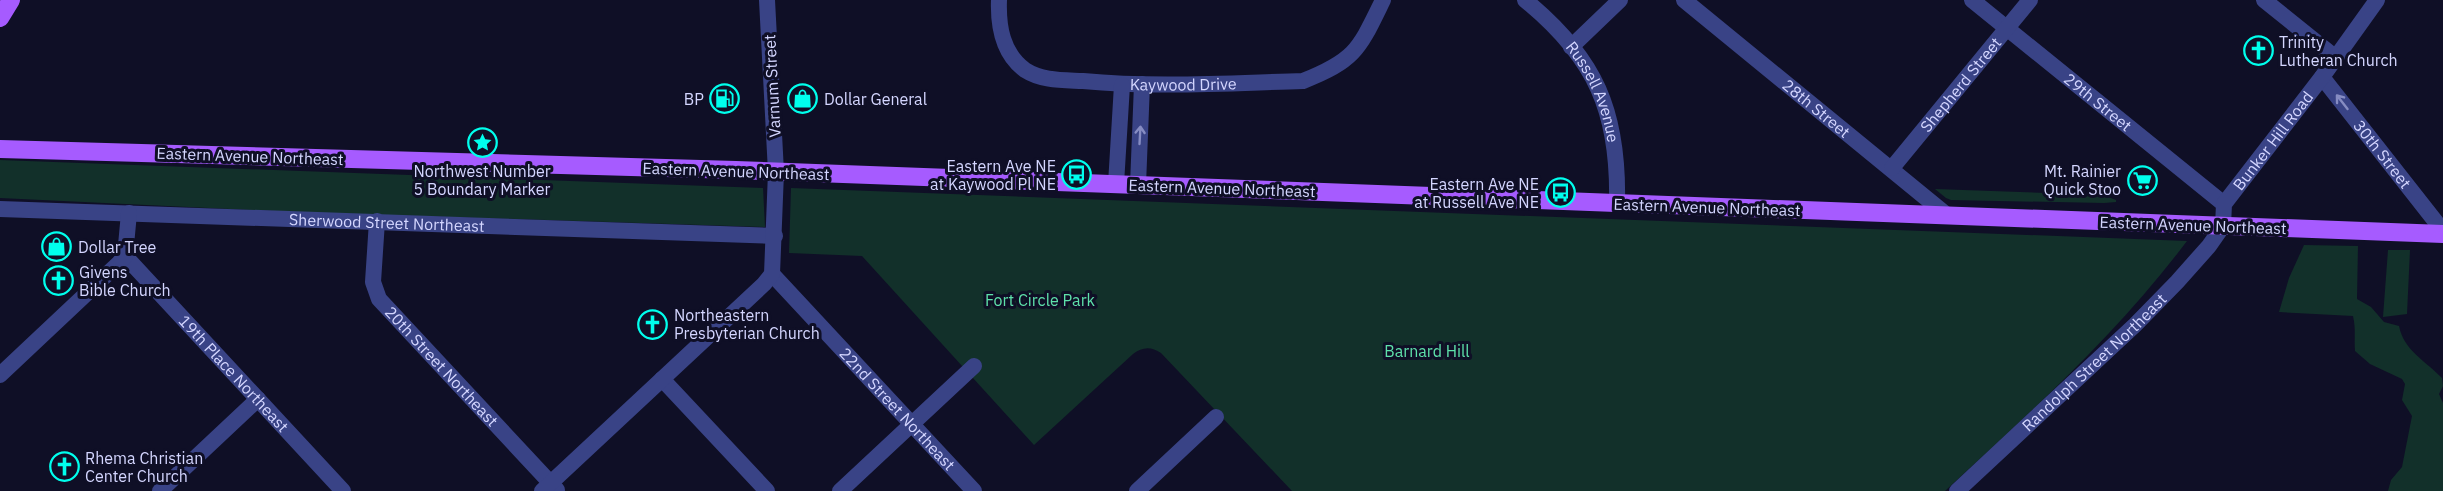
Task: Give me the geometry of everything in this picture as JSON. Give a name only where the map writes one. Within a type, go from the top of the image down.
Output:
[{"type":"main road","points":[[0,18],[11,0]]},
{"type":"main road","points":[[0,136],[27,150]]},
{"type":"main road","name":"Eastern Avenue Northeast","points":[[0,149],[777,172],[2223,226],[2443,232]]},
{"type":"street","name":"Varnum Street","points":[[767,0],[777,172],[772,274]]},
{"type":"street","name":"Kaywood Drive","points":[[999,0],[999,21],[1004,44],[1016,61],[1026,70],[1041,78],[1122,85],[1303,81],[1326,72],[1348,59],[1363,40],[1383,0]]},
{"type":"street","name":"Russell Avenue","points":[[1525,0],[1541,13],[1593,74],[1610,119],[1617,179],[1617,203]]},
{"type":"street","points":[[1571,47],[1620,0]]},
{"type":"street","name":"28th Street","points":[[1684,0],[1948,216]]},
{"type":"street","name":"29th Street","points":[[1972,0],[2224,204]]},
{"type":"street","name":"Shepherd Street","points":[[1892,168],[2030,0]]},
{"type":"street","points":[[2264,0],[2336,57]]},
{"type":"street","name":"Bunker Hill Road","points":[[2223,226],[2224,204],[2322,77],[2377,0]]},
{"type":"street","name":"30th Street","points":[[2322,77],[2443,232]]},
{"type":"street","points":[[1138,185],[1142,84]]},
{"type":"street","points":[[1116,184],[1122,85]]},
{"type":"street","name":"Sherwood Street Northeast","points":[[0,209],[775,236]]},
{"type":"street","points":[[0,375],[125,256],[129,213]]},
{"type":"street","name":"20th Street Northeast","points":[[377,221],[374,282],[379,299],[550,488]]},
{"type":"street","name":"Randolph Street Northeast","points":[[1957,491],[2160,300],[2209,246],[2223,226]]},
{"type":"street","name":"19th Place Northeast","points":[[125,256],[343,491]]},
{"type":"street","points":[[550,488],[772,274]]},
{"type":"street","name":"22nd Street Northeast","points":[[772,274],[974,491]]},
{"type":"street","points":[[840,491],[974,366]]},
{"type":"street","points":[[662,379],[767,491]]},
{"type":"street","points":[[159,491],[258,399]]},
{"type":"street","points":[[1137,491],[1216,417]]},
{"type":"green space","points":[[0,160],[763,188],[765,227],[294,212],[0,198]]},
{"type":"green space","name":"Barnard Hill","points":[[791,188],[2187,241],[2132,308],[2072,371],[1945,491],[1292,491],[1161,353],[1150,348],[1133,354],[1034,445],[862,256],[789,253]]},
{"type":"green space","points":[[1935,189],[2103,195],[2116,202],[1951,200]]},
{"type":"green space","points":[[2304,245],[2358,246],[2357,299],[2371,307],[2384,322],[2399,326],[2411,349],[2442,378],[2443,386],[2439,394],[2443,403],[2443,491],[2388,491],[2391,480],[2402,467],[2412,416],[2402,400],[2405,384],[2402,379],[2370,364],[2355,351],[2353,316],[2279,312],[2289,278]]},
{"type":"green space","points":[[2388,250],[2410,250],[2407,314],[2383,317]]},
{"type":"place","name":"Trinity Lutheran Church","points":[[2258,51]]},
{"type":"place","name":"BP","points":[[725,99]]},
{"type":"place","name":"Dollar General","points":[[803,99]]},
{"type":"place","name":"Northwest Number 5 Boundary Marker","points":[[482,143]]},
{"type":"place","name":"Eastern Ave NE at Kaywood Pl NE","points":[[1077,175]]},
{"type":"place","name":"Mt. Rainier Quick Stoo","points":[[2142,180]]},
{"type":"place","name":"Eastern Ave NE at Russell Ave NE","points":[[1560,193]]},
{"type":"place","name":"Dollar Tree","points":[[57,247]]},
{"type":"place","name":"Givens Bible Church","points":[[58,281]]},
{"type":"place","name":"Northeastern Presbyterian Church","points":[[653,324]]},
{"type":"place","name":"Rhema Christian Center Church","points":[[64,467]]},
{"type":"park label","name":"Fort Circle Park","points":[[1040,300]]}]
